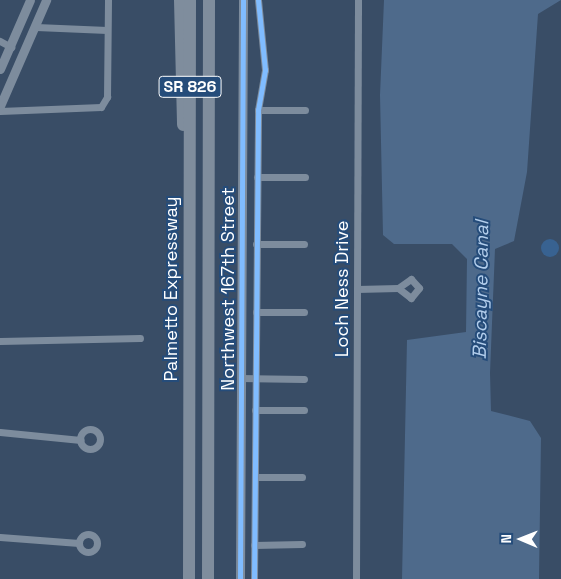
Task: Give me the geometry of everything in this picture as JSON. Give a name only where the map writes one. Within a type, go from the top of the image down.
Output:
[{"type":"highway","points":[[180,0],[181,105],[190,174]]},
{"type":"highway","name":"Palmetto Expressway","points":[[189,579],[190,0]]},
{"type":"highway","name":"SR 826","points":[[208,579],[209,0]]},
{"type":"street","points":[[0,69],[30,0]]},
{"type":"street","points":[[0,106],[36,27],[46,0]]},
{"type":"street","points":[[0,111],[101,108],[107,97],[108,0]]},
{"type":"street","name":"Northwest 167th Street","points":[[240,579],[243,0]]},
{"type":"street","points":[[254,579],[258,110],[265,70],[258,0]]},
{"type":"street","name":"Loch Ness Drive","points":[[356,579],[358,0]]},
{"type":"street","points":[[36,27],[108,30]]},
{"type":"street","points":[[0,41],[11,47]]},
{"type":"street","points":[[258,110],[305,110]]},
{"type":"street","points":[[257,177],[305,177]]},
{"type":"street","points":[[256,244],[304,244]]},
{"type":"street","points":[[357,289],[398,288]]},
{"type":"street","points":[[256,312],[304,312]]},
{"type":"street","points":[[0,340],[140,338]]},
{"type":"street","points":[[241,378],[304,379]]},
{"type":"street","points":[[255,410],[304,410]]},
{"type":"street","points":[[0,432],[81,440]]},
{"type":"street","points":[[255,477],[302,477]]},
{"type":"street","points":[[0,537],[79,543]]},
{"type":"street","points":[[254,545],[302,544]]},
{"type":"shaded area","points":[[546,239],[554,239],[559,244],[557,255],[546,257],[541,252],[541,244]]},
{"type":"water","name":"Biscayne Canal","points":[[384,0],[561,0],[538,14],[527,172],[514,241],[495,249],[490,373],[491,411],[530,421],[541,438],[539,579],[402,579],[407,340],[466,332],[467,259],[452,244],[394,244],[383,235],[380,95]]},
{"type":"cycle path","points":[[240,579],[243,0]]},
{"type":"cycle path","points":[[254,579],[258,110],[265,70],[258,0]]}]
